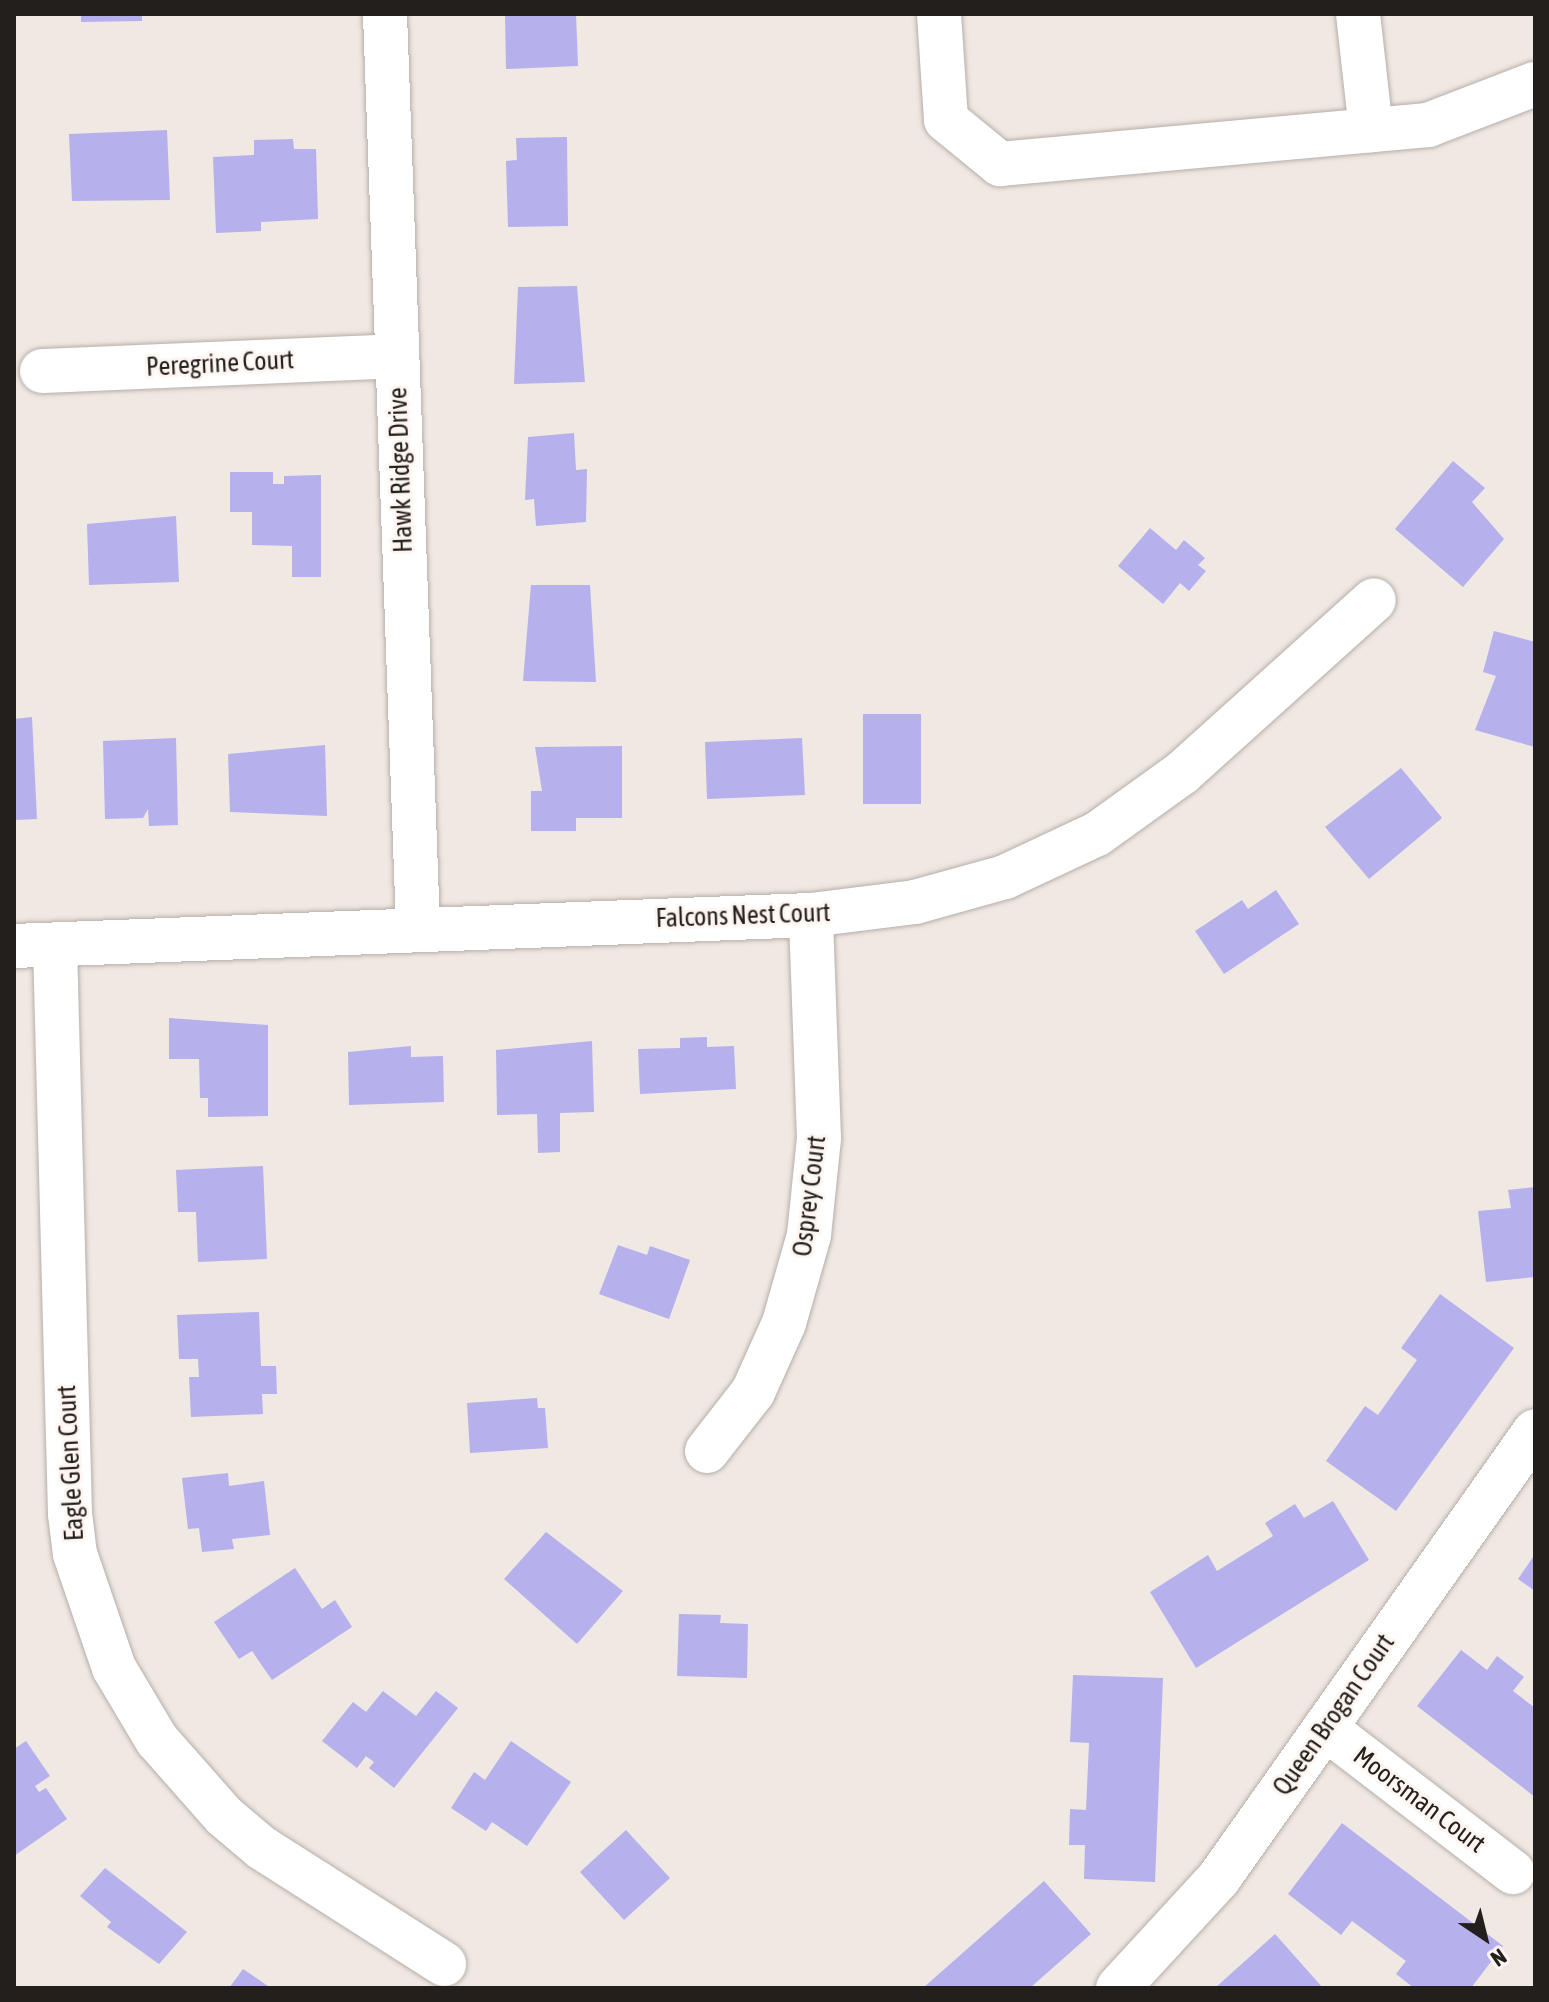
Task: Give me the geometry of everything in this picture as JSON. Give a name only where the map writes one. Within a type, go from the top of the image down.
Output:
[{"type":"street","name":"Hawk Ridge Drive","points":[[385,14],[418,927]]},
{"type":"street","points":[[939,14],[946,120],[1000,164],[1428,125],[1535,84]]},
{"type":"street","points":[[1358,14],[1371,130]]},
{"type":"street","name":"Peregrine Court","points":[[42,371],[397,356]]},
{"type":"street","name":"Falcons Nest Court","points":[[34,945],[418,927],[811,915],[915,902],[1005,877],[1097,834],[1182,773],[1374,600]]},
{"type":"street","name":"Osprey Court","points":[[707,1451],[753,1392],[784,1323],[809,1235],[819,1138],[811,915]]},
{"type":"street","name":"Eagle Glen Court","points":[[34,945],[70,1514],[78,1566],[114,1668],[157,1740],[224,1816],[262,1848],[444,1964]]},
{"type":"street","name":"Queen Brogan Court","points":[[1118,1988],[1219,1878],[1535,1431]]},
{"type":"street","name":"Moorsman Court","points":[[1325,1728],[1513,1872]]},
{"type":"building","points":[[81,14],[142,14],[142,21],[81,22]]},
{"type":"building","points":[[505,14],[576,14],[578,66],[506,69]]},
{"type":"building","points":[[167,130],[170,200],[72,201],[69,134]]},
{"type":"building","points":[[567,137],[568,226],[508,227],[506,161],[517,160],[516,138]]},
{"type":"building","points":[[293,139],[294,149],[316,149],[318,219],[261,222],[261,231],[216,233],[213,157],[254,155],[254,140]]},
{"type":"building","points":[[577,286],[585,382],[514,384],[518,287]]},
{"type":"building","points":[[574,433],[576,470],[587,469],[586,522],[536,526],[534,499],[525,500],[528,437]]},
{"type":"building","points":[[1453,461],[1485,488],[1472,502],[1504,539],[1463,587],[1395,529]]},
{"type":"building","points":[[230,472],[273,472],[273,484],[284,484],[284,476],[321,475],[321,577],[292,577],[292,546],[252,545],[252,512],[230,512]]},
{"type":"building","points":[[176,516],[179,582],[89,585],[87,524]]},
{"type":"building","points":[[1150,528],[1176,550],[1184,540],[1205,558],[1198,565],[1206,571],[1189,591],[1180,583],[1163,604],[1118,566]]},
{"type":"building","points":[[531,585],[590,585],[596,682],[523,681]]},
{"type":"building","points":[[1494,631],[1535,642],[1535,747],[1475,730],[1496,676],[1483,672]]},
{"type":"building","points":[[863,714],[921,714],[921,804],[863,804]]},
{"type":"building","points":[[32,717],[37,819],[14,820],[14,719]]},
{"type":"building","points":[[176,738],[178,825],[149,826],[148,809],[143,818],[105,819],[103,741]]},
{"type":"building","points":[[802,738],[805,795],[707,799],[705,742]]},
{"type":"building","points":[[325,745],[327,816],[230,812],[228,754]]},
{"type":"building","points":[[622,746],[622,818],[576,818],[576,831],[531,831],[531,791],[542,791],[535,747]]},
{"type":"building","points":[[1401,768],[1442,818],[1369,879],[1325,827]]},
{"type":"building","points":[[1276,890],[1299,924],[1224,974],[1195,931],[1242,900],[1248,909]]},
{"type":"building","points":[[169,1018],[268,1025],[268,1116],[208,1117],[208,1098],[200,1098],[199,1059],[169,1059]]},
{"type":"building","points":[[707,1037],[707,1047],[734,1046],[736,1089],[640,1094],[638,1049],[680,1048],[680,1038]]},
{"type":"building","points":[[592,1041],[594,1112],[560,1113],[560,1152],[538,1153],[537,1114],[497,1115],[496,1050]]},
{"type":"building","points":[[411,1046],[411,1057],[443,1056],[444,1102],[349,1105],[348,1052]]},
{"type":"building","points":[[263,1166],[267,1259],[198,1262],[196,1212],[178,1212],[176,1170]]},
{"type":"building","points":[[1535,1187],[1535,1277],[1486,1282],[1478,1211],[1511,1208],[1508,1190]]},
{"type":"building","points":[[618,1245],[647,1255],[650,1246],[690,1260],[669,1319],[599,1294]]},
{"type":"building","points":[[1440,1294],[1514,1348],[1396,1511],[1326,1461],[1365,1406],[1378,1415],[1417,1360],[1401,1348]]},
{"type":"building","points":[[259,1312],[261,1366],[276,1366],[277,1394],[262,1394],[263,1414],[191,1417],[189,1377],[199,1377],[198,1359],[179,1359],[177,1315]]},
{"type":"building","points":[[537,1398],[538,1408],[545,1408],[548,1448],[470,1453],[467,1403]]},
{"type":"building","points":[[228,1473],[229,1486],[264,1481],[270,1535],[232,1539],[234,1549],[202,1552],[199,1528],[188,1529],[182,1478]]},
{"type":"building","points":[[1333,1501],[1369,1560],[1196,1668],[1150,1592],[1208,1555],[1217,1571],[1273,1536],[1265,1523],[1295,1504],[1304,1518]]},
{"type":"building","points":[[546,1532],[623,1591],[577,1644],[504,1579]]},
{"type":"building","points":[[1535,1554],[1535,1591],[1518,1579]]},
{"type":"building","points":[[295,1568],[322,1609],[335,1600],[352,1627],[272,1680],[252,1651],[239,1659],[214,1622]]},
{"type":"building","points":[[679,1614],[721,1615],[720,1623],[748,1624],[747,1678],[677,1676]]},
{"type":"building","points":[[1461,1650],[1487,1670],[1497,1656],[1524,1677],[1513,1691],[1535,1708],[1535,1797],[1417,1706]]},
{"type":"building","points":[[1073,1675],[1163,1678],[1155,1882],[1084,1879],[1085,1845],[1069,1845],[1070,1809],[1086,1810],[1089,1743],[1070,1742]]},
{"type":"building","points":[[383,1691],[416,1716],[436,1691],[458,1708],[394,1788],[369,1768],[374,1762],[366,1756],[357,1768],[322,1741],[353,1702],[366,1712]]},
{"type":"building","points":[[26,1741],[50,1776],[35,1786],[39,1792],[46,1788],[67,1819],[14,1856],[14,1749]]},
{"type":"building","points":[[511,1741],[571,1782],[527,1846],[492,1822],[486,1831],[451,1808],[474,1772],[485,1780]]},
{"type":"building","points":[[1342,1823],[1503,1946],[1471,1988],[1414,1988],[1396,1974],[1406,1961],[1352,1921],[1341,1935],[1288,1894]]},
{"type":"building","points":[[626,1830],[670,1878],[624,1920],[580,1872]]},
{"type":"building","points":[[105,1868],[187,1932],[159,1964],[107,1927],[111,1922],[80,1896]]},
{"type":"building","points":[[1044,1881],[1091,1934],[1030,1988],[923,1988]]},
{"type":"building","points":[[1275,1934],[1323,1988],[1215,1988]]},
{"type":"building","points":[[243,1969],[271,1988],[229,1988]]}]
